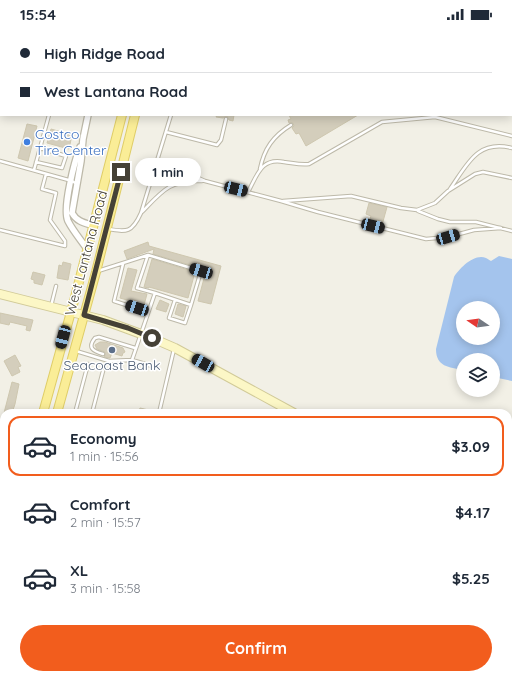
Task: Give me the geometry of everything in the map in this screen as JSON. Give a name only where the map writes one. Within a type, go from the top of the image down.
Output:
[{"type":"main road","name":"West Lantana Road","points":[[44,409],[88,249],[122,116]]},
{"type":"main road","name":"West Lantana Road","points":[[58,409],[96,272],[135,116]]},
{"type":"main road","points":[[94,226],[107,229]]},
{"type":"street","points":[[88,116],[72,213],[79,222],[94,226]]},
{"type":"street","points":[[83,139],[76,158],[66,206],[66,216],[88,249]]},
{"type":"street","points":[[0,294],[103,320],[140,333],[174,348],[287,409]]},
{"type":"lane","points":[[34,170],[49,116]]},
{"type":"lane","points":[[107,229],[122,232],[128,231],[137,223],[171,116]]},
{"type":"lane","points":[[248,192],[260,170],[264,165],[273,160],[302,165],[309,164],[378,123],[434,117],[512,136]]},
{"type":"lane","points":[[166,132],[217,145],[221,140],[226,119]]},
{"type":"lane","points":[[260,170],[262,158],[269,144],[279,133],[291,125]]},
{"type":"lane","points":[[448,191],[471,159],[481,150],[496,146],[512,148]]},
{"type":"lane","points":[[36,162],[62,168],[66,156],[40,148]]},
{"type":"lane","points":[[0,161],[72,181],[77,184]]},
{"type":"lane","points":[[155,168],[187,173],[205,181],[318,212],[426,239],[448,237],[474,230],[501,228]]},
{"type":"lane","points":[[417,210],[434,203],[448,191],[475,174],[483,172],[512,178]]},
{"type":"lane","points":[[0,230],[65,246],[65,241],[50,220],[56,193],[42,189],[46,174]]},
{"type":"lane","points":[[141,213],[161,192],[172,185],[182,181],[205,181]]},
{"type":"lane","points":[[281,201],[351,196],[401,208],[417,210],[438,219],[450,222],[476,222],[512,231]]},
{"type":"lane","points":[[96,272],[148,255],[201,271],[186,323],[169,318],[175,300]]},
{"type":"lane","points":[[148,255],[137,288],[191,305]]},
{"type":"lane","points":[[123,263],[114,301],[148,312]]},
{"type":"lane","points":[[51,306],[56,286]]},
{"type":"lane","points":[[132,360],[155,293]]},
{"type":"lane","points":[[103,354],[92,349],[92,344],[95,338],[99,337],[135,348]]},
{"type":"lane","points":[[160,409],[174,348]]},
{"type":"lane","points":[[74,350],[109,361],[132,360],[152,366]]},
{"type":"lane","points":[[111,356],[116,360]]},
{"type":"lane","points":[[76,409],[88,364]]},
{"type":"lane","points":[[93,409],[103,371]]},
{"type":"water","points":[[499,256],[512,259],[512,381],[500,378],[500,353],[456,353],[456,369],[441,363],[437,355],[436,349],[454,277],[463,266],[472,260],[481,257],[491,261]]},
{"type":"building","points":[[216,116],[227,116],[223,118]]},
{"type":"building","points":[[227,116],[234,116],[233,121],[229,120]]},
{"type":"building","points":[[290,116],[356,116],[306,146],[299,133],[296,134],[292,128],[294,126],[293,123],[289,123],[288,120],[291,119]]},
{"type":"building","name":"Costco Tire Center","points":[[27,124],[37,126],[28,161],[18,158]]},
{"type":"building","points":[[51,129],[72,135],[69,149],[47,143]]},
{"type":"building","points":[[369,203],[387,207],[382,225],[369,222],[371,216],[366,214]]},
{"type":"building","points":[[148,242],[149,246],[221,266],[211,304],[198,301],[207,267],[197,264],[197,267],[153,254],[154,249],[127,259],[124,251]]},
{"type":"building","points":[[152,259],[195,272],[188,298],[149,287],[144,287]]},
{"type":"building","points":[[63,262],[71,264],[68,280],[57,278],[59,265],[62,266]]},
{"type":"building","points":[[128,268],[137,270],[131,291],[147,294],[144,305],[120,298]]},
{"type":"building","points":[[33,272],[45,275],[42,285],[34,283],[34,280],[31,279]]},
{"type":"building","points":[[160,300],[169,304],[166,312],[156,309]]},
{"type":"building","points":[[178,304],[186,306],[183,317],[175,314]]},
{"type":"building","points":[[0,313],[33,320],[30,331],[26,330],[27,326],[10,322],[9,325],[0,323]]},
{"type":"building","name":"Seacoast Bank","points":[[100,342],[105,342],[123,348],[125,352],[122,356],[112,353],[110,358],[104,357],[105,352],[97,349],[95,345]]},
{"type":"building","points":[[15,355],[21,366],[18,367],[20,372],[12,376],[4,361]]},
{"type":"building","points":[[12,382],[19,384],[13,409],[5,409]]},
{"type":"place","name":"Costco Tire Center","points":[[27,142]]},
{"type":"place","name":"Seacoast Bank","points":[[112,350]]},
{"type":"route","points":[[121,172],[84,315],[128,328],[152,338]]}]
